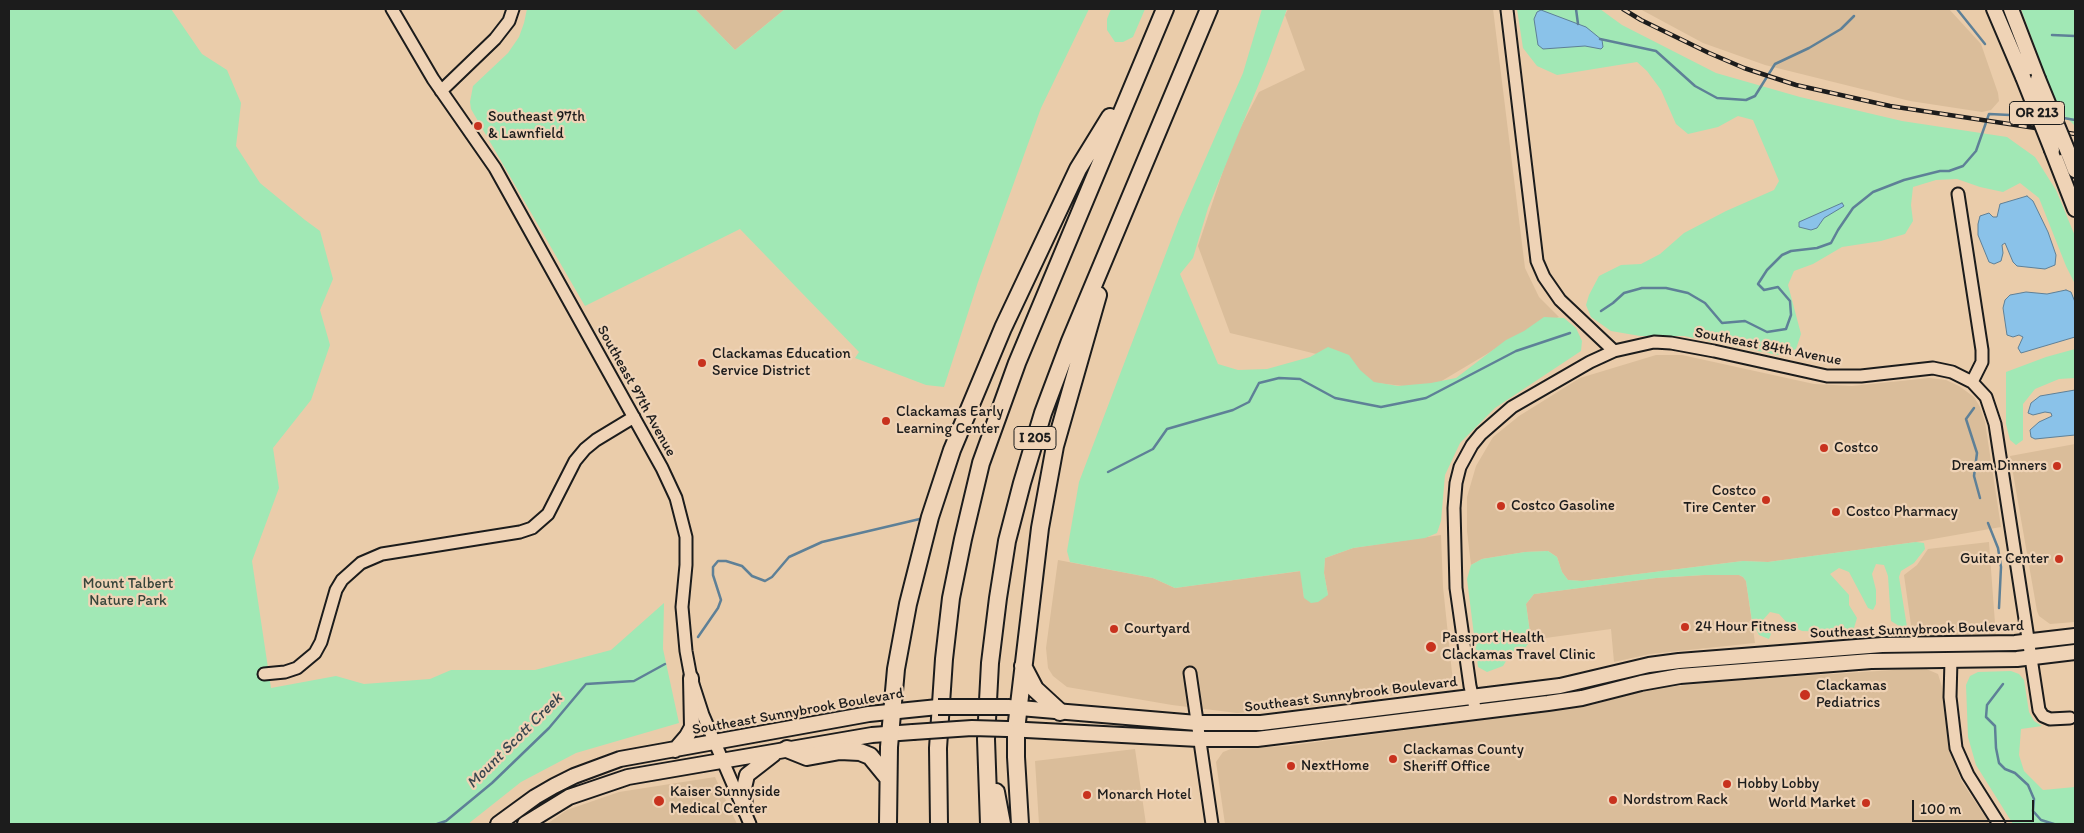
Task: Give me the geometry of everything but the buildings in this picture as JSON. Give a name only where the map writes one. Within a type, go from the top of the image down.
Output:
[{"type":"highway","name":"I 205","points":[[939,824],[938,748],[944,659],[953,590],[976,485],[996,420],[1017,363],[1165,9]]},
{"type":"highway","name":"I 205","points":[[989,824],[986,738],[990,663],[998,598],[1008,541],[1022,483],[1043,413],[1066,350],[1209,9]]},
{"type":"highway","points":[[888,824],[891,712],[896,669],[908,604],[925,536],[952,450],[1003,328],[1078,169],[1138,70]]},
{"type":"highway","points":[[1020,824],[1012,729],[1013,708],[1023,666],[1040,528],[1051,466],[1118,224]]},
{"type":"highway","points":[[1023,666],[1035,689],[1060,712]]},
{"type":"highway","points":[[986,738],[1002,824]]},
{"type":"highway","points":[[783,750],[807,757],[840,751],[860,752],[870,756],[888,778]]},
{"type":"main road","name":"OR 213","points":[[1994,9],[2075,209]]},
{"type":"main road","name":"OR 213","points":[[2010,9],[2075,170]]},
{"type":"main road","name":"Southeast Sunnybrook Boulevard","points":[[498,824],[535,797],[574,776],[620,759],[869,714],[964,706],[1013,708],[1197,723],[1261,723],[1560,686],[1649,665],[1679,661],[1882,645],[1988,644],[2028,642],[2075,636]]},
{"type":"main road","name":"Southeast Sunnybrook Boulevard","points":[[525,824],[569,797],[608,782],[723,760],[890,733],[972,728],[1199,739],[1257,739],[1563,701],[1641,683],[1684,676],[1871,661],[1990,660],[2030,658],[2075,652]]},
{"type":"main road","points":[[675,750],[692,727],[691,678]]},
{"type":"main road","points":[[1303,734],[1309,728],[1329,723],[1334,718],[1334,715]]},
{"type":"main road","points":[[745,810],[744,788],[747,775],[783,750]]},
{"type":"street","name":"Southeast 97th Avenue","points":[[392,9],[441,91],[481,145],[495,168],[670,483],[683,520],[686,551],[682,602],[684,632],[691,678],[703,715],[750,824]]},
{"type":"street","points":[[441,91],[495,39],[509,21],[513,9]]},
{"type":"street","points":[[1507,10],[1538,261],[1544,277],[1560,300],[1614,351]]},
{"type":"street","points":[[1958,194],[1982,350],[1982,362],[1972,382]]},
{"type":"street","name":"Southeast 84th Avenue","points":[[1476,712],[1472,697],[1456,588],[1455,497],[1460,468],[1480,434],[1512,407],[1590,362],[1614,351],[1654,342],[1671,343],[1714,351],[1827,376],[1861,376],[1933,368],[1952,372],[1972,382],[1986,396],[1995,424],[2030,658],[2040,710],[2043,716],[2055,720],[2070,718]]},
{"type":"street","points":[[264,674],[285,672],[298,668],[315,653],[336,590],[342,580],[361,563],[382,554],[520,532],[532,528],[548,514],[575,461],[585,449],[596,440],[634,417]]},
{"type":"street","points":[[1951,660],[1950,697],[1956,748],[1964,768],[2000,824]]},
{"type":"street","points":[[1190,673],[1212,824]]},
{"type":"shaded area","points":[[695,9],[785,9],[735,50]]},
{"type":"shaded area","points":[[1288,9],[1493,9],[1525,268],[1539,297],[1559,317],[1522,333],[1440,382],[1421,388],[1350,380],[1333,358],[1230,333],[1198,246],[1232,144],[1259,92],[1305,70],[1285,15]]},
{"type":"shaded area","points":[[1640,9],[1949,9],[1981,44],[1999,101],[1991,110],[1982,112],[1910,101],[1765,65],[1703,43]]},
{"type":"shaded area","points":[[1656,355],[1682,355],[1814,384],[1852,386],[1929,378],[1946,380],[1959,386],[1974,397],[1985,422],[2001,527],[1916,542],[1768,562],[1743,561],[1582,581],[1568,580],[1562,572],[1557,557],[1548,551],[1525,552],[1482,559],[1471,565],[1467,531],[1467,497],[1476,466],[1493,437],[1519,416],[1580,378]]},
{"type":"shaded area","points":[[2075,444],[2075,622],[2050,624],[2039,616],[2037,611],[2010,456]]},
{"type":"shaded area","points":[[1441,535],[1443,587],[1453,682],[1449,688],[1308,707],[1237,713],[1172,705],[1067,687],[1053,676],[1048,668],[1046,648],[1058,560],[1153,578],[1175,588],[1301,571],[1304,598],[1328,595],[1324,573],[1325,558],[1353,548]]},
{"type":"shaded area","points":[[1989,542],[1996,637],[1913,639],[1904,575],[1917,565],[1928,549]]},
{"type":"shaded area","points":[[1739,575],[1746,581],[1755,643],[1650,654],[1614,662],[1611,629],[1531,640],[1526,604],[1534,594],[1656,578]]},
{"type":"shaded area","points":[[1924,668],[1938,674],[1942,687],[1949,751],[1962,782],[1990,824],[1225,824],[1216,762],[1223,752],[1231,749],[1287,746],[1592,705],[1648,689],[1726,681]]},
{"type":"shaded area","points":[[1135,749],[1146,824],[1039,824],[1035,761]]},
{"type":"shaded area","name":"Kaiser Sunnyside Medical Center","points":[[715,777],[737,824],[547,824],[567,810],[619,792]]},
{"type":"green space","name":"Mount Talbert Nature Park","points":[[9,9],[171,9],[202,54],[227,70],[241,103],[236,146],[260,183],[320,231],[333,279],[320,310],[330,345],[311,400],[273,448],[279,488],[252,561],[271,688],[336,676],[364,684],[430,679],[451,670],[535,670],[611,650],[664,603],[663,649],[679,723],[576,753],[521,782],[468,824],[9,824]]},
{"type":"green space","points":[[527,9],[695,9],[735,50],[785,9],[1089,9],[1041,108],[978,282],[944,387],[926,385],[855,358],[859,352],[740,229],[585,306],[471,109],[470,102],[473,86],[508,53],[519,37]]},
{"type":"green space","points":[[1111,9],[1145,9],[1133,37],[1123,42],[1115,42],[1107,30],[1107,19]]},
{"type":"green space","points":[[1262,9],[1287,9],[1267,64],[1208,208],[1193,258],[1180,274],[1218,364],[1238,370],[1267,369],[1310,357],[1328,347],[1349,355],[1360,370],[1374,382],[1398,386],[1431,383],[1456,378],[1506,340],[1524,331],[1544,317],[1564,318],[1576,328],[1582,341],[1581,351],[1495,408],[1460,443],[1445,475],[1441,521],[1437,533],[1425,538],[1353,548],[1325,558],[1324,573],[1328,595],[1318,602],[1311,603],[1304,598],[1300,571],[1175,588],[1153,578],[1070,562],[1067,551],[1079,482],[1179,219],[1243,73]]},
{"type":"green space","points":[[1517,9],[1600,9],[1622,25],[1716,73],[1800,97],[1902,121],[2007,137],[2035,157],[2056,190],[2075,236],[2075,284],[2039,198],[2020,183],[2003,192],[1957,179],[1936,180],[1913,187],[1911,205],[1913,221],[1905,234],[1881,241],[1842,247],[1813,264],[1794,271],[1788,285],[1801,334],[1796,349],[1778,355],[1684,336],[1640,336],[1611,331],[1591,317],[1586,305],[1599,276],[1621,265],[1641,264],[1660,254],[1684,233],[1726,211],[1774,190],[1779,181],[1753,120],[1738,116],[1718,127],[1688,134],[1676,124],[1661,90],[1647,71],[1637,62],[1557,75],[1537,66],[1523,48]]},
{"type":"green space","points":[[2021,9],[2075,9],[2075,126],[2058,109]]},
{"type":"green space","points":[[2075,349],[2075,378],[2059,379],[2035,389],[2023,404],[2023,440],[2016,445],[2010,440],[2006,424],[2006,372],[2046,357]]},
{"type":"green space","points":[[1916,542],[1924,543],[1925,549],[1914,563],[1901,571],[1899,577],[1907,627],[1904,629],[1891,621],[1888,576],[1884,565],[1876,564],[1872,574],[1876,590],[1876,604],[1873,610],[1868,608],[1849,572],[1839,568],[1830,574],[1849,595],[1849,605],[1857,618],[1854,628],[1834,632],[1802,631],[1789,625],[1779,614],[1770,612],[1762,621],[1771,634],[1769,639],[1759,635],[1752,621],[1746,581],[1743,577],[1739,575],[1704,575],[1656,578],[1534,594],[1526,604],[1531,640],[1525,648],[1517,649],[1511,653],[1503,666],[1487,672],[1478,667],[1467,579],[1471,565],[1482,559],[1525,552],[1548,551],[1557,557],[1562,572],[1568,580],[1582,581],[1743,561],[1768,562]]},
{"type":"green space","points":[[2011,671],[2019,674],[2024,680],[2029,712],[2034,721],[2042,726],[2021,729],[2019,755],[2024,771],[2043,790],[2075,787],[2075,824],[2013,824],[1976,765],[1968,737],[1966,685],[1970,676],[1978,672]]},
{"type":"water","points":[[1541,10],[1586,27],[1602,40],[1603,47],[1601,49],[1585,46],[1543,49],[1538,45],[1534,19],[1537,12]]},
{"type":"water","points":[[2027,196],[2033,201],[2048,232],[2056,255],[2055,265],[2045,269],[2017,266],[2013,262],[2005,243],[2002,245],[2001,261],[1994,264],[1989,262],[1978,235],[1980,216],[1989,213],[1993,217],[1997,217],[2000,204]]},
{"type":"water","points":[[1842,203],[1844,206],[1824,218],[1817,228],[1811,230],[1799,227],[1799,222]]},
{"type":"water","points":[[2066,290],[2071,292],[2075,302],[2075,337],[2021,353],[2018,348],[2023,337],[2007,335],[2003,308],[2005,300],[2010,295],[2026,292],[2047,294]]},
{"type":"water","points":[[2075,390],[2075,435],[2035,439],[2031,437],[2030,430],[2039,422],[2052,416],[2051,413],[2045,412],[2033,415],[2028,413],[2031,403],[2040,396]]},
{"type":"waterway","points":[[1576,9],[1578,24]]},
{"type":"waterway","points":[[1957,9],[1985,44]]},
{"type":"waterway","points":[[1600,39],[1656,51],[1695,86],[1717,98],[1746,100],[1755,96],[1775,64],[1809,48],[1841,29],[1854,16]]},
{"type":"waterway","points":[[2052,35],[2075,36]]},
{"type":"waterway","name":"Mount Scott Creek","points":[[1601,311],[1624,293],[1642,288],[1666,288],[1688,293],[1705,303],[1722,323],[1745,321],[1767,332],[1786,329],[1791,315],[1790,301],[1778,287],[1764,290],[1758,284],[1767,270],[1782,255],[1791,251],[1817,248],[1831,243],[1853,208],[1873,192],[1904,180],[1940,171],[1949,171],[1963,166],[1976,151],[1989,114],[2010,115],[2022,111],[2033,113]]},
{"type":"waterway","name":"Mount Scott Creek","points":[[2058,117],[2075,120]]},
{"type":"waterway","name":"Mount Scott Creek","points":[[1108,472],[1153,449],[1167,429],[1233,410],[1249,402],[1259,383],[1279,378],[1300,379],[1335,398],[1381,407],[1426,398],[1516,351],[1570,333]]},
{"type":"waterway","points":[[1974,408],[1966,419],[1977,453],[1974,476],[1980,498]]},
{"type":"waterway","name":"Mount Scott Creek","points":[[698,637],[718,608],[721,600],[713,575],[713,567],[718,561],[726,561],[742,566],[752,576],[765,581],[772,577],[789,557],[822,542],[924,518]]},
{"type":"waterway","points":[[1988,523],[1998,548],[2001,567],[1999,608]]},
{"type":"waterway","name":"Mount Scott Creek","points":[[437,824],[446,821],[492,783],[549,728],[586,684],[634,681],[665,664]]},
{"type":"waterway","points":[[2003,684],[1987,705],[1986,717],[1995,726],[1999,763],[2005,769],[2015,773],[2028,785],[2034,799],[2033,811],[2041,820],[2054,824]]},
{"type":"railway","points":[[1623,9],[1641,20],[1709,53],[1744,68],[1796,85],[1890,106],[2075,134]]},
{"type":"place","name":"Southeast 97th & Lawnfield","points":[[478,126]]},
{"type":"place","name":"Clackamas Education Service District","points":[[702,363]]},
{"type":"place","name":"Clackamas Early Learning Center","points":[[886,421]]},
{"type":"place","name":"Costco","points":[[1824,448]]},
{"type":"place","name":"Dream Dinners","points":[[2057,466]]},
{"type":"place","name":"Costco Tire Center","points":[[1766,500]]},
{"type":"place","name":"Costco Gasoline","points":[[1501,506]]},
{"type":"place","name":"Costco Pharmacy","points":[[1836,512]]},
{"type":"place","name":"Guitar Center","points":[[2059,559]]},
{"type":"place","name":"24 Hour Fitness","points":[[1685,627]]},
{"type":"place","name":"Courtyard","points":[[1114,629]]},
{"type":"place","name":"Passport Health Clackamas Travel Clinic","points":[[1431,647]]},
{"type":"place","name":"Clackamas Pediatrics","points":[[1805,695]]},
{"type":"place","name":"Clackamas County Sheriff Office","points":[[1393,759]]},
{"type":"place","name":"NextHome","points":[[1291,766]]},
{"type":"place","name":"Hobby Lobby","points":[[1727,784]]},
{"type":"place","name":"Monarch Hotel","points":[[1087,795]]},
{"type":"place","name":"Nordstrom Rack","points":[[1613,800]]},
{"type":"place","name":"Kaiser Sunnyside Medical Center","points":[[659,801]]},
{"type":"place","name":"World Market","points":[[1866,803]]}]
